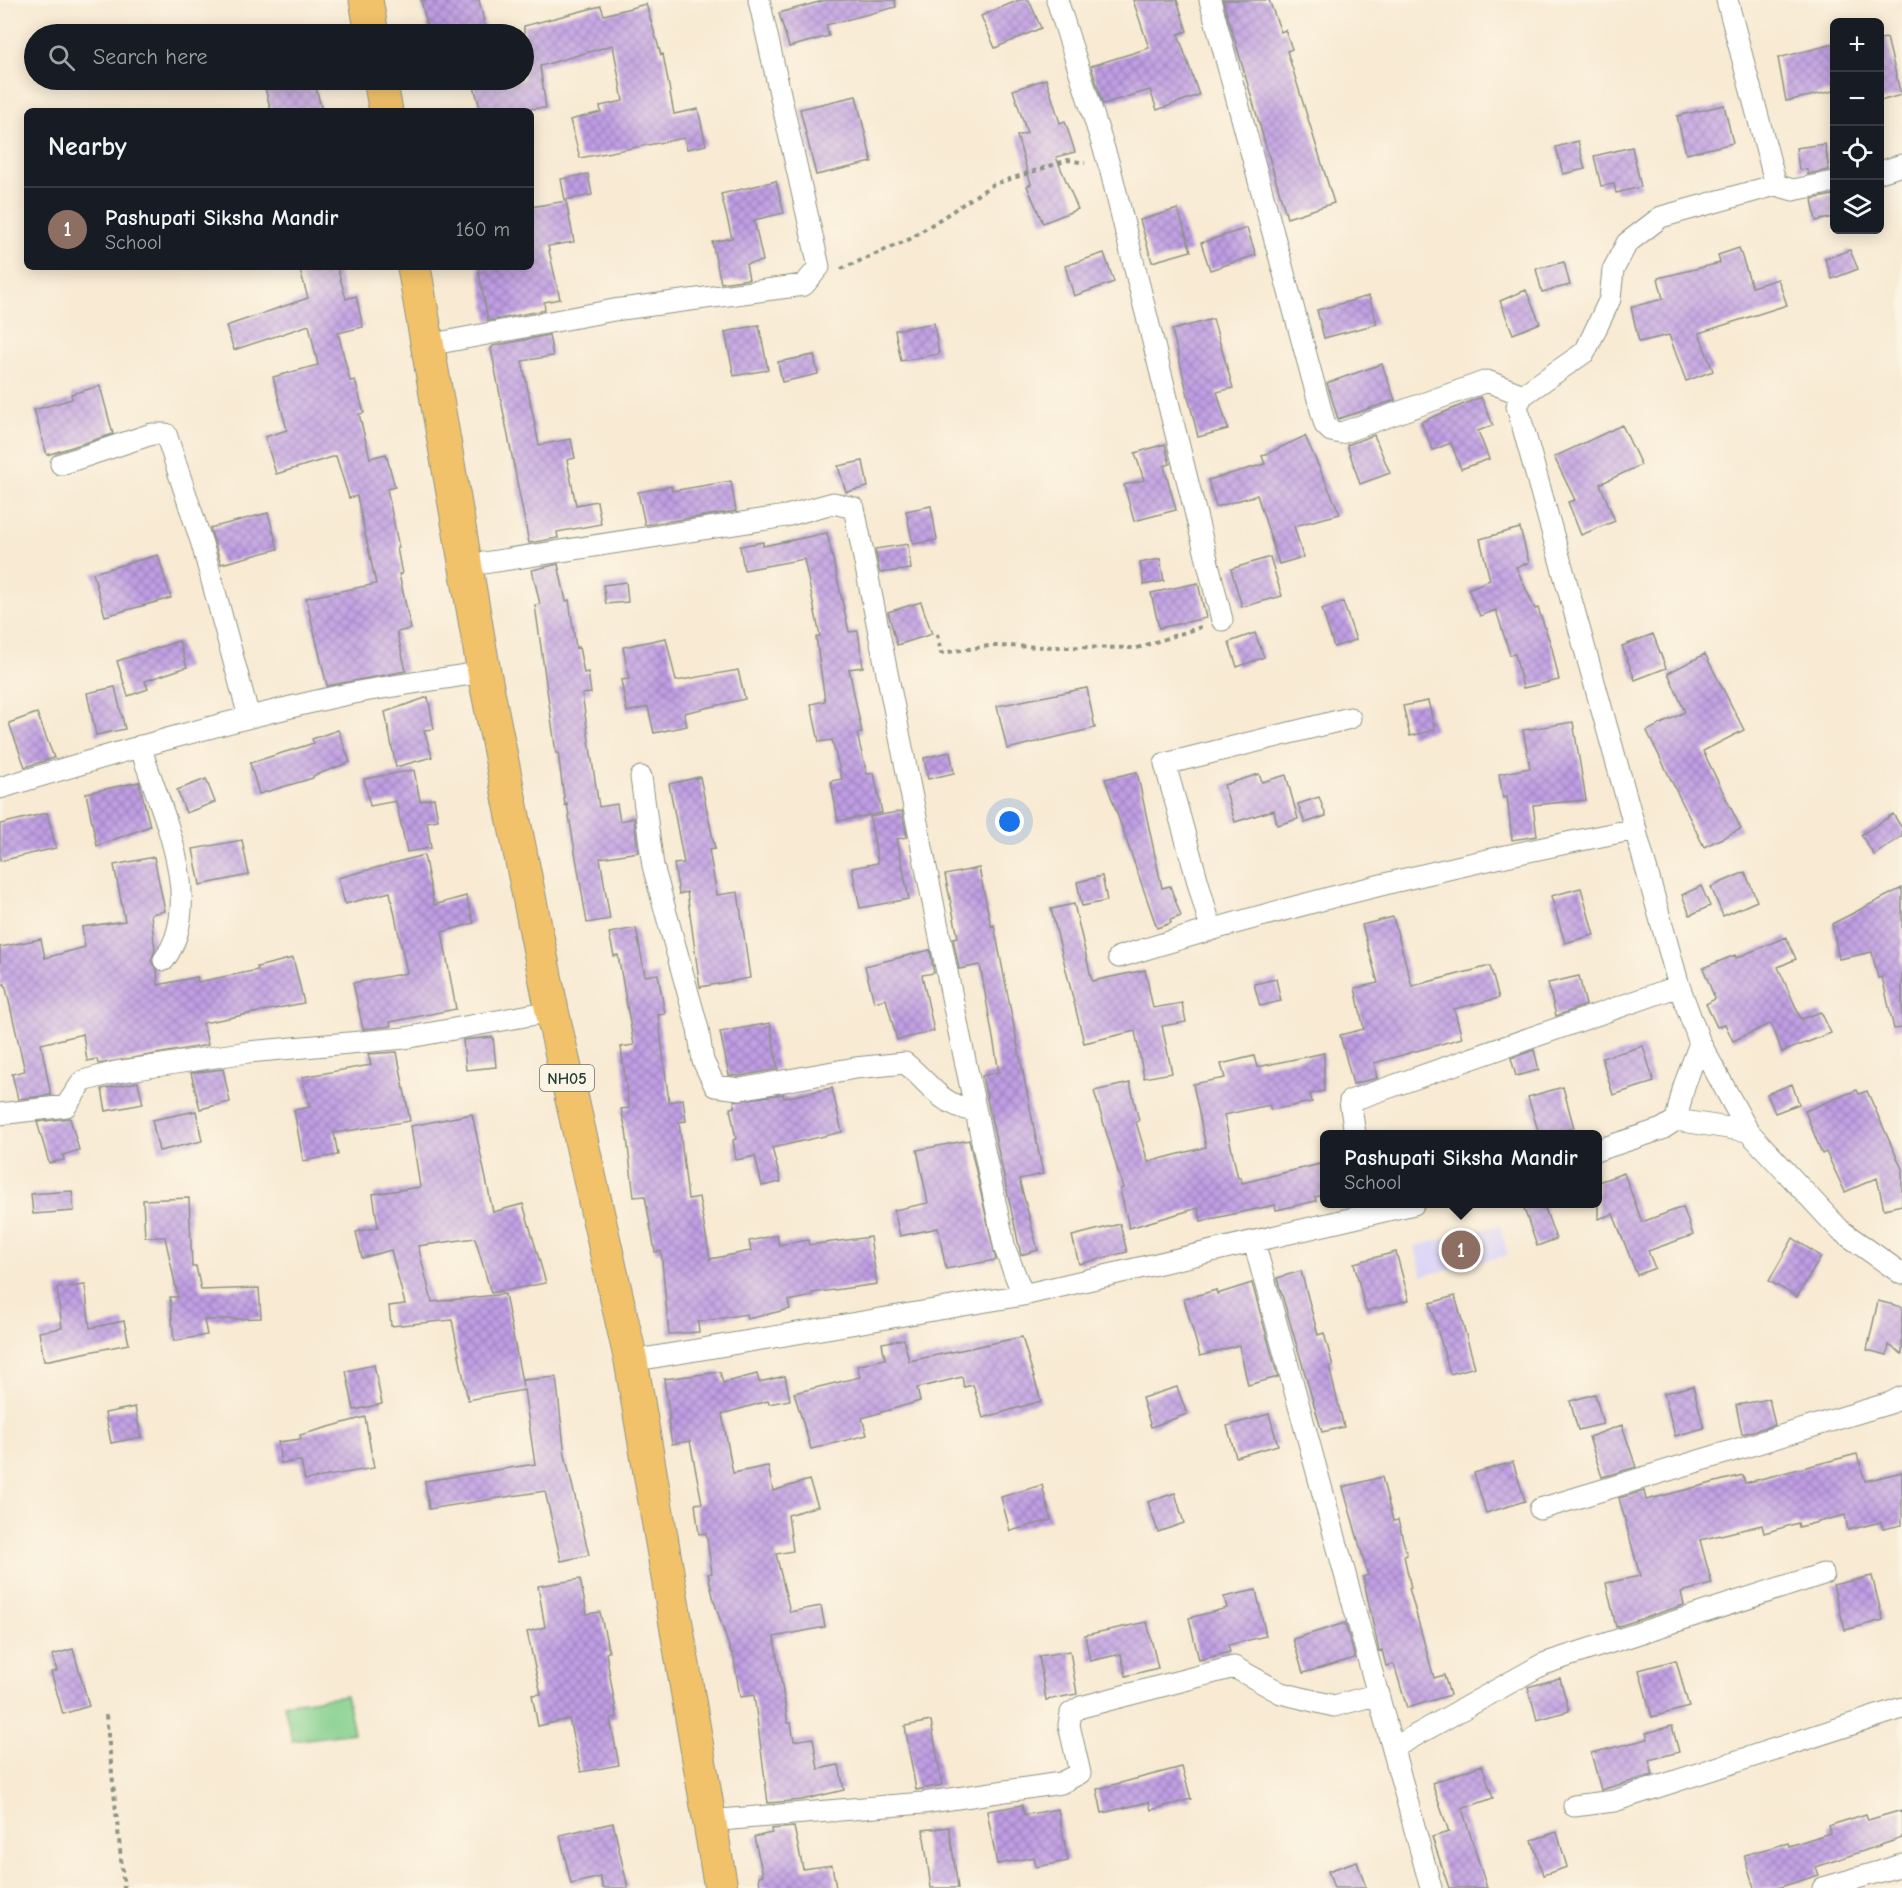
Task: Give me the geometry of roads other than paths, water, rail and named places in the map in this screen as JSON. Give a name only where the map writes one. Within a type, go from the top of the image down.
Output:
[{"type":"main road","points":[[366,0],[370,24]]},
{"type":"main road","points":[[382,90],[385,108]]},
{"type":"main road","name":"NH05","points":[[415,270],[483,672],[552,1011],[631,1361],[721,1888]]},
{"type":"street","points":[[428,345],[614,310],[804,285],[819,267],[759,0]]},
{"type":"street","points":[[1057,0],[1110,168],[1222,620]]},
{"type":"street","points":[[1210,0],[1325,425],[1331,431],[1341,433],[1487,381],[1523,395]]},
{"type":"street","points":[[1727,0],[1776,185]]},
{"type":"street","points":[[1884,171],[1902,165]]},
{"type":"street","points":[[1830,183],[1793,190],[1776,185],[1661,217],[1627,243],[1613,270],[1610,299],[1585,352],[1523,395],[1517,406],[1679,986],[1700,1043],[1748,1131],[1840,1230],[1902,1274]]},
{"type":"street","points":[[61,464],[152,434],[166,434],[202,544],[249,717]]},
{"type":"street","points":[[464,566],[786,516],[832,503],[854,508],[1005,1249],[1023,1295]]},
{"type":"street","points":[[0,788],[140,746],[249,717],[342,695],[483,672]]},
{"type":"street","points":[[1211,929],[1165,764],[1350,718]]},
{"type":"street","points":[[140,746],[174,845],[182,897],[180,924],[172,948],[164,960]]},
{"type":"street","points":[[641,777],[653,866],[698,1029],[703,1061],[715,1086],[740,1089],[855,1068],[905,1063],[930,1090],[957,1107],[976,1112]]},
{"type":"street","points":[[1119,957],[1211,929],[1505,855],[1636,829]]},
{"type":"street","points":[[1354,1130],[1350,1101],[1679,986]]},
{"type":"street","points":[[0,1114],[66,1106],[83,1081],[116,1072],[248,1052],[405,1038],[552,1011]]},
{"type":"street","points":[[1676,1120],[1684,1086],[1700,1043]]},
{"type":"street","points":[[1602,1149],[1662,1129],[1676,1120],[1748,1131]]},
{"type":"street","points":[[631,1361],[1023,1295],[1254,1242],[1371,1208]]},
{"type":"street","points":[[1254,1242],[1431,1888]]},
{"type":"street","points":[[1540,1509],[1890,1403],[1902,1396]]},
{"type":"street","points":[[1393,1748],[1543,1664],[1823,1574]]},
{"type":"street","points":[[709,1821],[923,1803],[1061,1783],[1080,1773],[1069,1725],[1071,1713],[1081,1707],[1234,1667],[1281,1693],[1334,1706],[1379,1694]]},
{"type":"street","points":[[1574,1806],[1614,1801],[1902,1708]]},
{"type":"street","points":[[1823,1888],[1902,1865]]},
{"type":"place","name":"Pashupati Siksha Mandir","points":[[1461,1250]]}]
